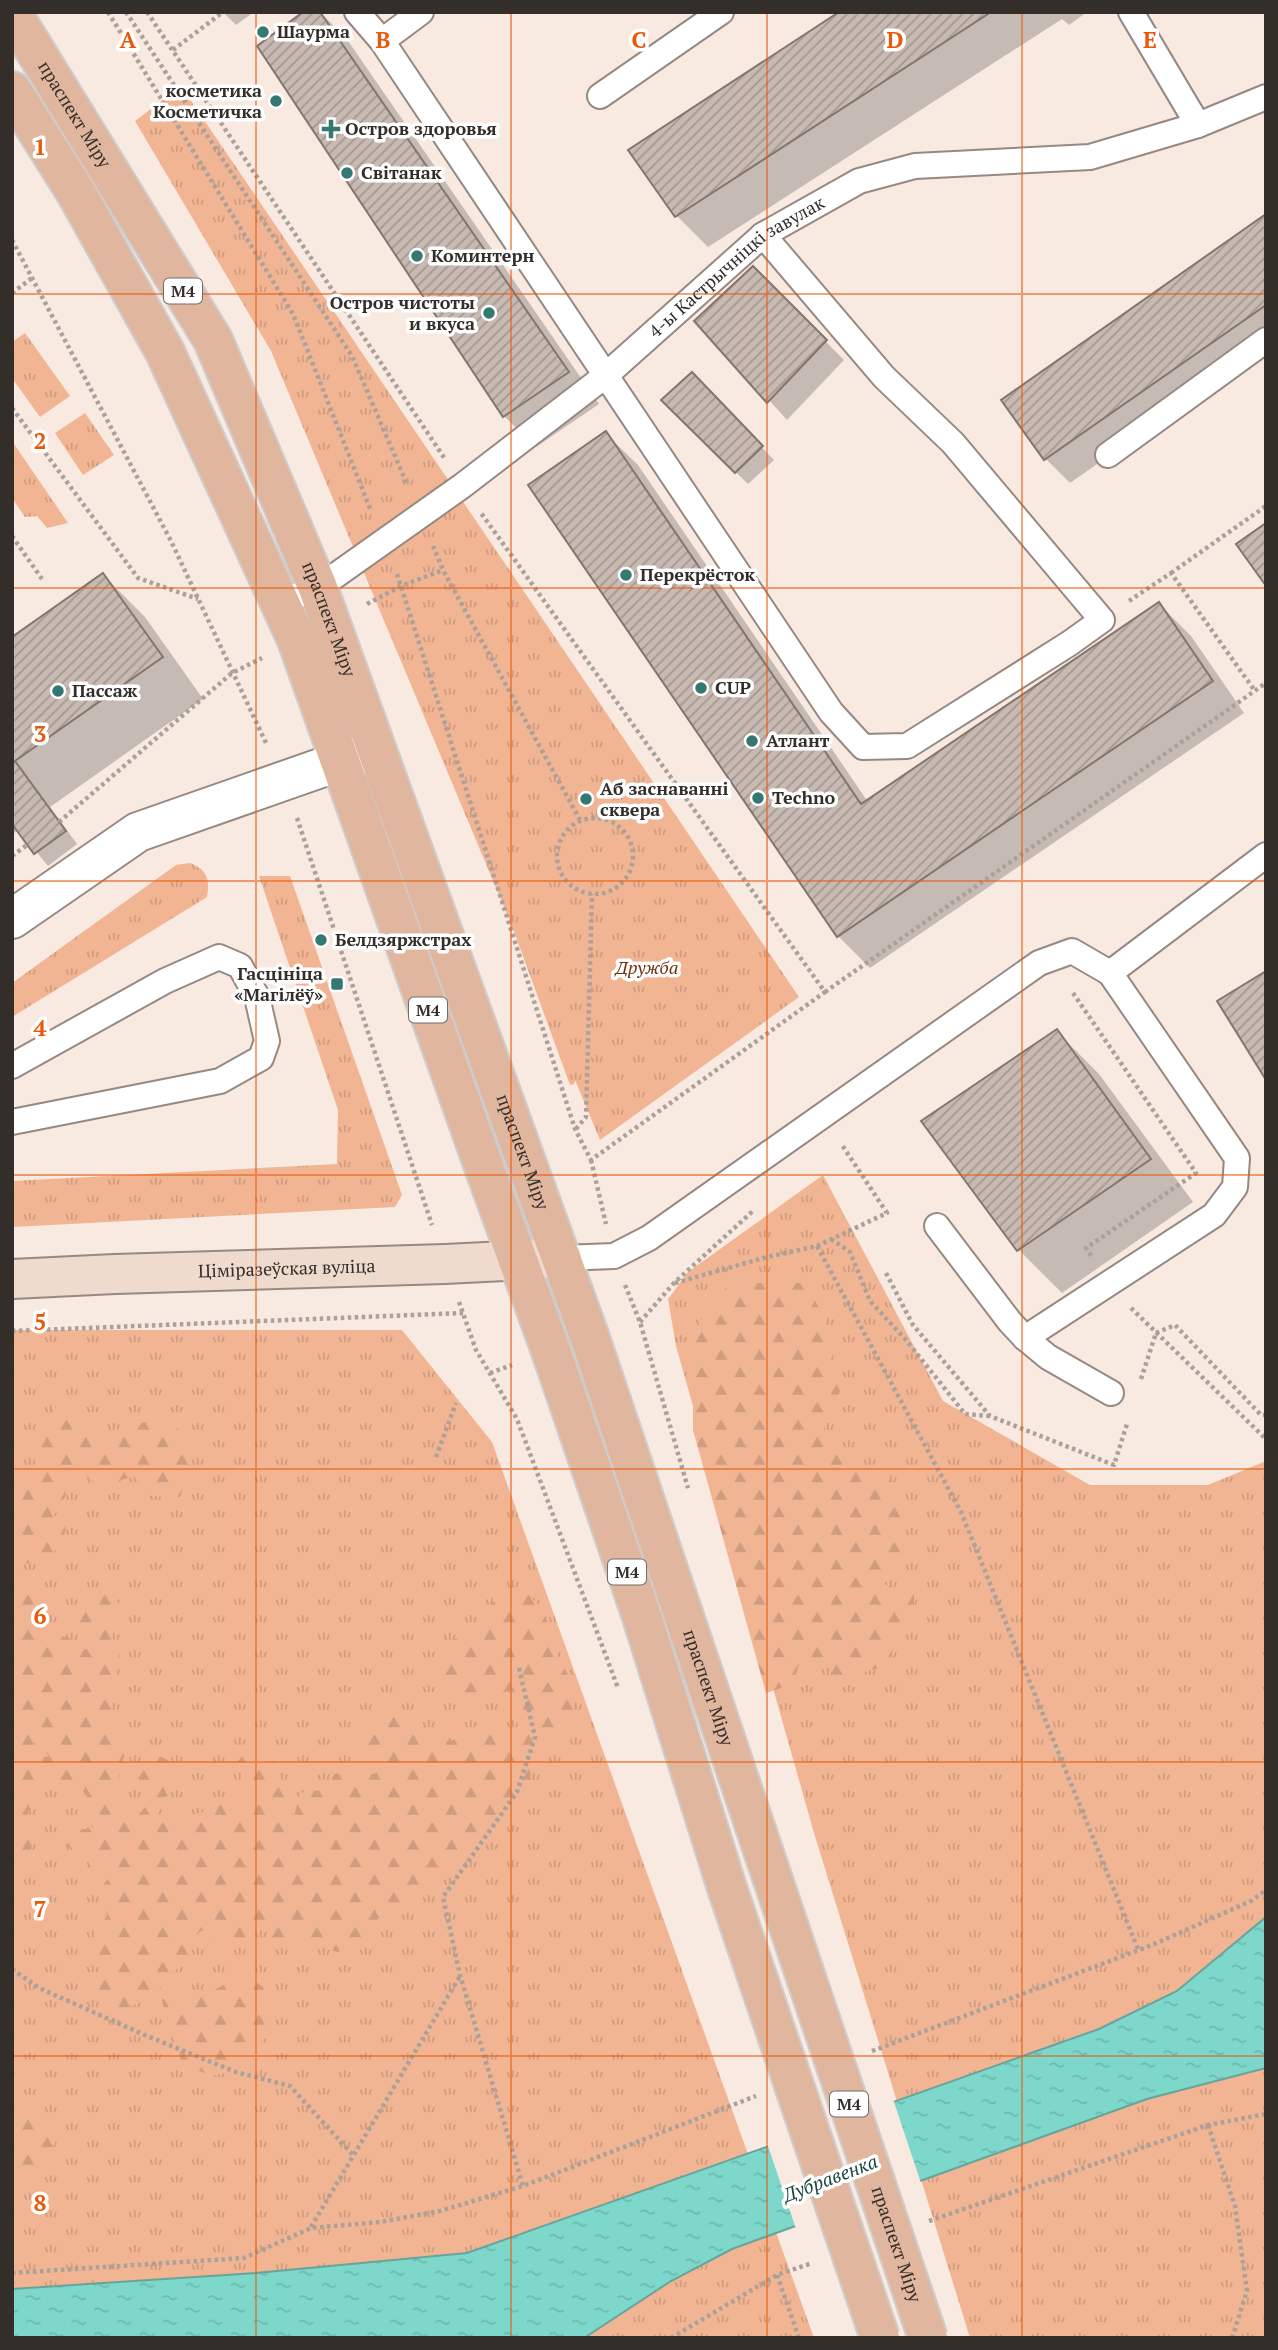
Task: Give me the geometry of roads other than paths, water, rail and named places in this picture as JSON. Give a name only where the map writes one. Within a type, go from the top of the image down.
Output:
[{"type":"main road","name":"праспект Міру","points":[[12,13],[213,340],[318,588],[562,1258],[928,2338]]},
{"type":"main road","name":"М4","points":[[12,90],[75,191],[165,352],[297,640],[551,1351],[638,1605],[727,1888],[880,2338]]},
{"type":"main road","name":"Ціміразеўская вуліца","points":[[12,1279],[129,1273],[445,1265],[562,1258]]},
{"type":"street","points":[[12,919],[138,832],[377,748]]},
{"type":"lane","points":[[357,12],[382,41],[831,712],[863,747],[907,746],[1102,620],[953,443],[884,377],[763,235]]},
{"type":"lane","points":[[382,41],[421,12]]},
{"type":"lane","points":[[600,96],[721,12]]},
{"type":"lane","points":[[1131,12],[1198,125]]},
{"type":"lane","name":"4-ы Кастрычніцкі завулак","points":[[279,602],[318,588],[421,516],[605,376],[763,235],[859,181],[915,166],[1090,158],[1198,125],[1266,97]]},
{"type":"lane","points":[[1108,455],[1266,340]]},
{"type":"lane","points":[[1110,973],[1266,855]]},
{"type":"lane","points":[[562,1258],[614,1256],[649,1238],[1039,963],[1072,951],[1110,973],[1237,1158],[1235,1187],[1214,1215],[1025,1338]]},
{"type":"lane","points":[[12,1066],[165,981],[219,957],[240,966],[257,997],[267,1041],[261,1058],[220,1081],[12,1122]]},
{"type":"lane","points":[[937,1226],[1025,1338],[1048,1357],[1111,1393]]},
{"type":"water","name":"Дубравенка","points":[[1266,1917],[1266,2068],[1147,2099],[732,2249],[671,2281],[584,2338],[12,2338],[12,2289],[256,2273],[467,2253],[1099,2029],[1177,1991]]},
{"type":"place","name":"Шаурма","points":[[263,32]]},
{"type":"place","name":"косметика Косметичка","points":[[276,101]]},
{"type":"place","name":"Остров здоровья","points":[[331,129]]},
{"type":"place","name":"Світанак","points":[[347,173]]},
{"type":"place","name":"Коминтерн","points":[[417,256]]},
{"type":"place","name":"Остров чистоты и вкуса","points":[[489,313]]},
{"type":"place","name":"Перекрёсток","points":[[626,575]]},
{"type":"place","name":"CUP","points":[[701,688]]},
{"type":"place","name":"Пассаж","points":[[58,691]]},
{"type":"place","name":"Атлант","points":[[752,741]]},
{"type":"place","name":"Techno","points":[[758,798]]},
{"type":"place","name":"Аб заснаванні сквера","points":[[586,799]]},
{"type":"place","name":"Белдзяржстрах","points":[[321,940]]},
{"type":"place","name":"Гасцініца «Магілёў»","points":[[337,984]]},
{"type":"park label","name":"Дружба","points":[[647,968]]}]
